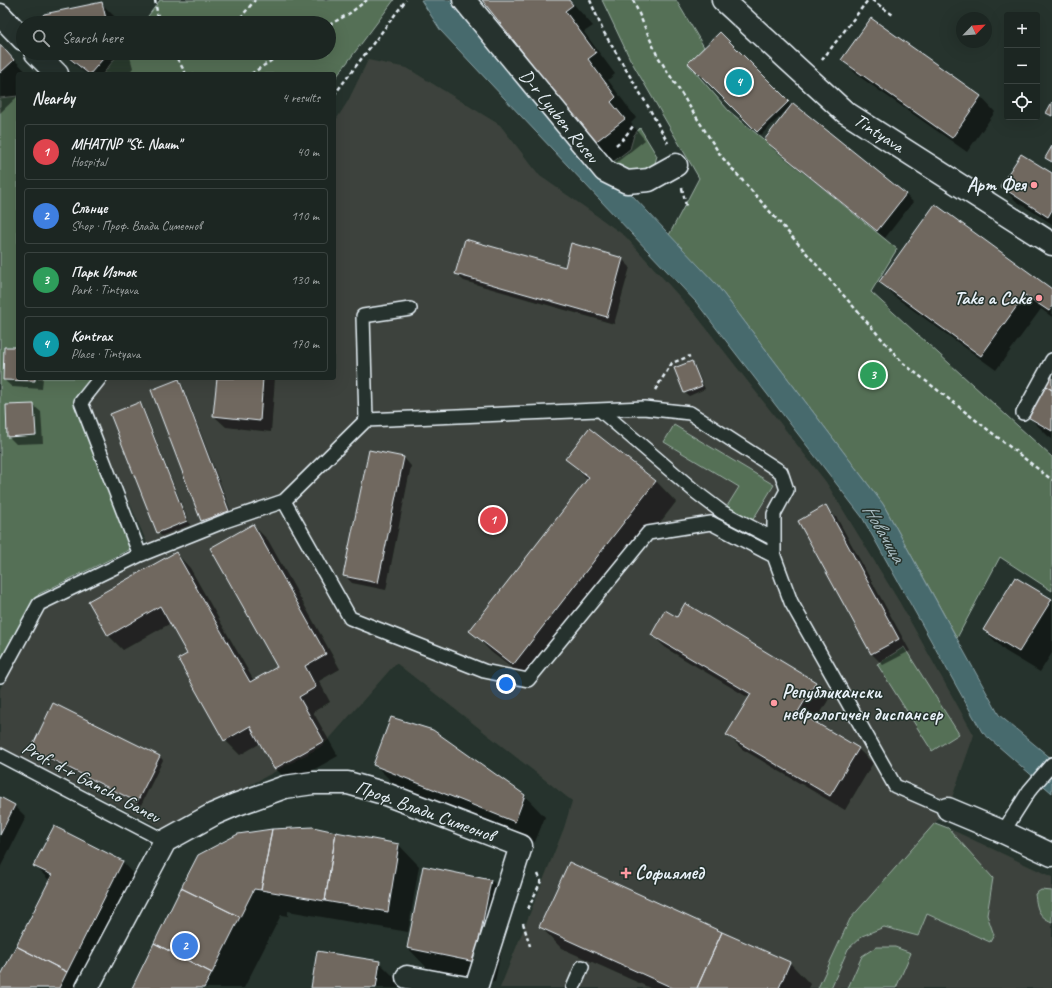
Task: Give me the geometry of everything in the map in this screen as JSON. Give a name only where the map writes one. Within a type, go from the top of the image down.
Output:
[{"type":"street","name":"D-r Lyuben Rusev","points":[[464,0],[605,171],[627,182],[649,180],[676,166]]},
{"type":"street","name":"Tintyava","points":[[723,0],[845,112],[1052,244]]},
{"type":"street","points":[[0,15],[16,32]]},
{"type":"street","points":[[43,60],[54,72]]},
{"type":"street","name":"Проф. Влади Симеонов","points":[[165,841],[221,811],[286,787],[313,783],[348,783],[383,793],[521,846],[476,988]]},
{"type":"street","points":[[948,809],[1003,832],[1032,847],[1052,855]]},
{"type":"street","points":[[87,988],[165,841]]},
{"type":"street","points":[[407,977],[467,988]]},
{"type":"lane","points":[[366,420],[363,316],[410,309]]},
{"type":"lane","points":[[1023,413],[1052,360]]},
{"type":"lane","points":[[98,380],[81,402],[140,555]]},
{"type":"lane","points":[[0,676],[39,604],[140,555],[225,521],[284,501],[366,420],[644,408],[690,414],[781,472],[787,490],[774,514],[774,556],[791,602],[895,786],[948,809]]},
{"type":"lane","points":[[600,410],[697,493],[722,512],[774,539]]},
{"type":"lane","points":[[284,501],[350,618],[484,671],[528,680],[648,533],[711,524],[774,556]]},
{"type":"lane","name":"Prof. d-r Gancho Ganev","points":[[0,755],[165,841]]},
{"type":"lane","points":[[1003,832],[1029,791],[1052,764]]},
{"type":"lane","points":[[573,988],[582,967]]},
{"type":"path","points":[[155,0],[158,16]]},
{"type":"path","points":[[242,16],[255,0]]},
{"type":"path","points":[[336,21],[350,13],[367,0]]},
{"type":"path","points":[[336,92],[406,0]]},
{"type":"path","points":[[590,0],[604,31],[668,142],[676,166]]},
{"type":"path","points":[[633,0],[657,55],[721,156],[903,362],[1052,480]]},
{"type":"path","points":[[808,79],[868,0]]},
{"type":"path","points":[[872,0],[892,14]]},
{"type":"path","points":[[177,60],[185,72]]},
{"type":"path","points":[[255,72],[273,60]]},
{"type":"path","points":[[644,408],[672,363],[690,356]]},
{"type":"shaded area","points":[[368,60],[407,68],[500,125],[540,176],[625,236],[696,315],[826,482],[900,603],[974,735],[948,809],[935,823],[1052,877],[1052,988],[500,988],[564,828],[572,801],[396,663],[323,746],[166,830],[0,747],[0,689],[40,607],[153,557],[86,402],[103,380],[336,380],[336,120],[348,101]]},
{"type":"green space","points":[[160,0],[394,0],[336,77],[336,72],[105,72],[114,60],[336,60],[336,16],[148,16]]},
{"type":"green space","points":[[602,0],[676,0],[704,47],[688,64],[729,111],[897,249],[871,292],[1052,457],[1052,591],[1000,557],[957,638],[883,504],[716,284],[669,235],[699,178],[630,59]]},
{"type":"green space","points":[[16,96],[16,380],[91,380],[74,401],[131,549],[39,594],[0,668],[0,98]]},
{"type":"green space","points":[[640,128],[657,156],[653,170],[636,172],[626,171],[613,162],[630,149],[634,135]]},
{"type":"green space","points":[[674,425],[774,485],[749,526],[724,511],[739,487],[664,442]]},
{"type":"green space","points":[[904,647],[959,734],[932,751],[877,664]]},
{"type":"green space","points":[[935,823],[948,828],[993,878],[987,915],[994,935],[990,942],[927,914],[918,936],[884,927],[862,936],[848,949],[831,988],[818,988],[850,919]]},
{"type":"green space","points":[[1041,890],[1052,891],[1052,922],[1047,920],[1039,911],[1035,894]]},
{"type":"green space","points":[[876,947],[895,947],[911,953],[896,988],[848,988],[862,956]]},
{"type":"water","name":"Новачица","points":[[421,0],[452,0],[461,14],[716,284],[883,504],[999,715],[1052,759],[1052,793],[982,732],[862,517],[696,302],[441,31]]},
{"type":"building","points":[[482,0],[569,0],[573,5],[565,11],[596,53],[588,59],[616,97],[611,102],[625,119],[594,143]]},
{"type":"building","points":[[102,2],[105,16],[42,16],[44,14]]},
{"type":"building","points":[[871,18],[981,96],[952,138],[841,60]]},
{"type":"building","points":[[720,32],[789,101],[757,132],[688,63]]},
{"type":"building","points":[[0,44],[14,60],[0,73]]},
{"type":"building","points":[[72,60],[102,60],[92,72],[87,72]]},
{"type":"building","points":[[1052,102],[1052,116],[1046,113]]},
{"type":"building","points":[[793,103],[906,194],[877,231],[764,140]]},
{"type":"building","points":[[1052,146],[1052,162],[1045,158]]},
{"type":"building","points":[[1021,154],[1052,173],[1052,210],[1048,217],[1000,186]]},
{"type":"building","points":[[935,204],[1052,289],[1052,306],[1049,311],[1025,295],[981,356],[879,282]]},
{"type":"building","points":[[465,239],[565,267],[571,243],[623,258],[607,317],[455,274]]},
{"type":"building","points":[[4,347],[16,347],[16,380],[35,381],[3,380]]},
{"type":"building","points":[[692,361],[702,386],[684,393],[674,368]]},
{"type":"building","points":[[1052,372],[1052,390],[1044,385]]},
{"type":"building","points":[[179,380],[229,511],[201,521],[151,390]]},
{"type":"building","points":[[217,380],[263,380],[260,421],[213,416]]},
{"type":"building","points":[[1044,385],[1052,390],[1052,431],[1026,416]]},
{"type":"building","points":[[140,402],[187,521],[157,533],[110,414]]},
{"type":"building","points":[[34,404],[36,435],[7,437],[6,405]]},
{"type":"building","points":[[589,428],[656,481],[513,665],[469,631],[589,477],[565,459]]},
{"type":"building","points":[[369,450],[404,457],[378,583],[343,576]]},
{"type":"building","points":[[826,505],[899,639],[871,654],[798,521]]},
{"type":"building","points":[[253,524],[326,654],[305,666],[316,687],[299,697],[324,741],[274,769],[250,726],[224,741],[178,659],[187,654],[160,606],[108,636],[88,601],[176,552],[250,682],[277,667],[210,548]]},
{"type":"building","points":[[1015,577],[1052,599],[1019,652],[983,630]]},
{"type":"building","name":"Републикански неврологичен диспансер","points":[[685,603],[816,682],[798,712],[859,748],[830,796],[726,735],[751,694],[651,635],[665,610],[677,617]]},
{"type":"building","points":[[53,703],[160,756],[137,802],[31,749]]},
{"type":"building","points":[[391,717],[433,730],[525,795],[515,822],[373,765]]},
{"type":"building","points":[[0,797],[15,805],[0,835]]},
{"type":"building","points":[[54,826],[123,861],[67,972],[16,946],[52,875],[33,866]]},
{"type":"building","points":[[313,827],[336,832],[325,901],[261,890],[272,829]]},
{"type":"building","points":[[272,829],[261,890],[254,889],[240,917],[181,888],[198,855],[238,834]]},
{"type":"building","points":[[336,832],[399,844],[388,912],[325,901]]},
{"type":"building","points":[[569,862],[722,932],[697,988],[673,988],[539,927]]},
{"type":"building","points":[[423,866],[491,880],[475,962],[407,948]]},
{"type":"building","points":[[181,888],[240,917],[212,973],[154,943]]},
{"type":"building","points":[[722,932],[790,962],[779,988],[697,988]]},
{"type":"building","points":[[154,943],[212,973],[204,988],[132,988]]},
{"type":"building","points":[[16,946],[67,972],[59,988],[0,988],[0,977]]},
{"type":"building","points":[[317,951],[380,961],[376,988],[311,988]]},
{"type":"place","name":"Kontrax","points":[[739,82]]},
{"type":"place","name":"Арт Фея","points":[[1034,185]]},
{"type":"place","name":"Take a Cake","points":[[1039,298]]},
{"type":"place","name":"Парк Изток","points":[[873,375]]},
{"type":"place","name":"MHATNP \"St. Naum\"","points":[[493,520]]},
{"type":"place","name":"Републикански неврологичен диспансер","points":[[774,703]]},
{"type":"place","name":"Софиямед","points":[[626,873]]},
{"type":"place","name":"Слънце","points":[[185,946]]}]
